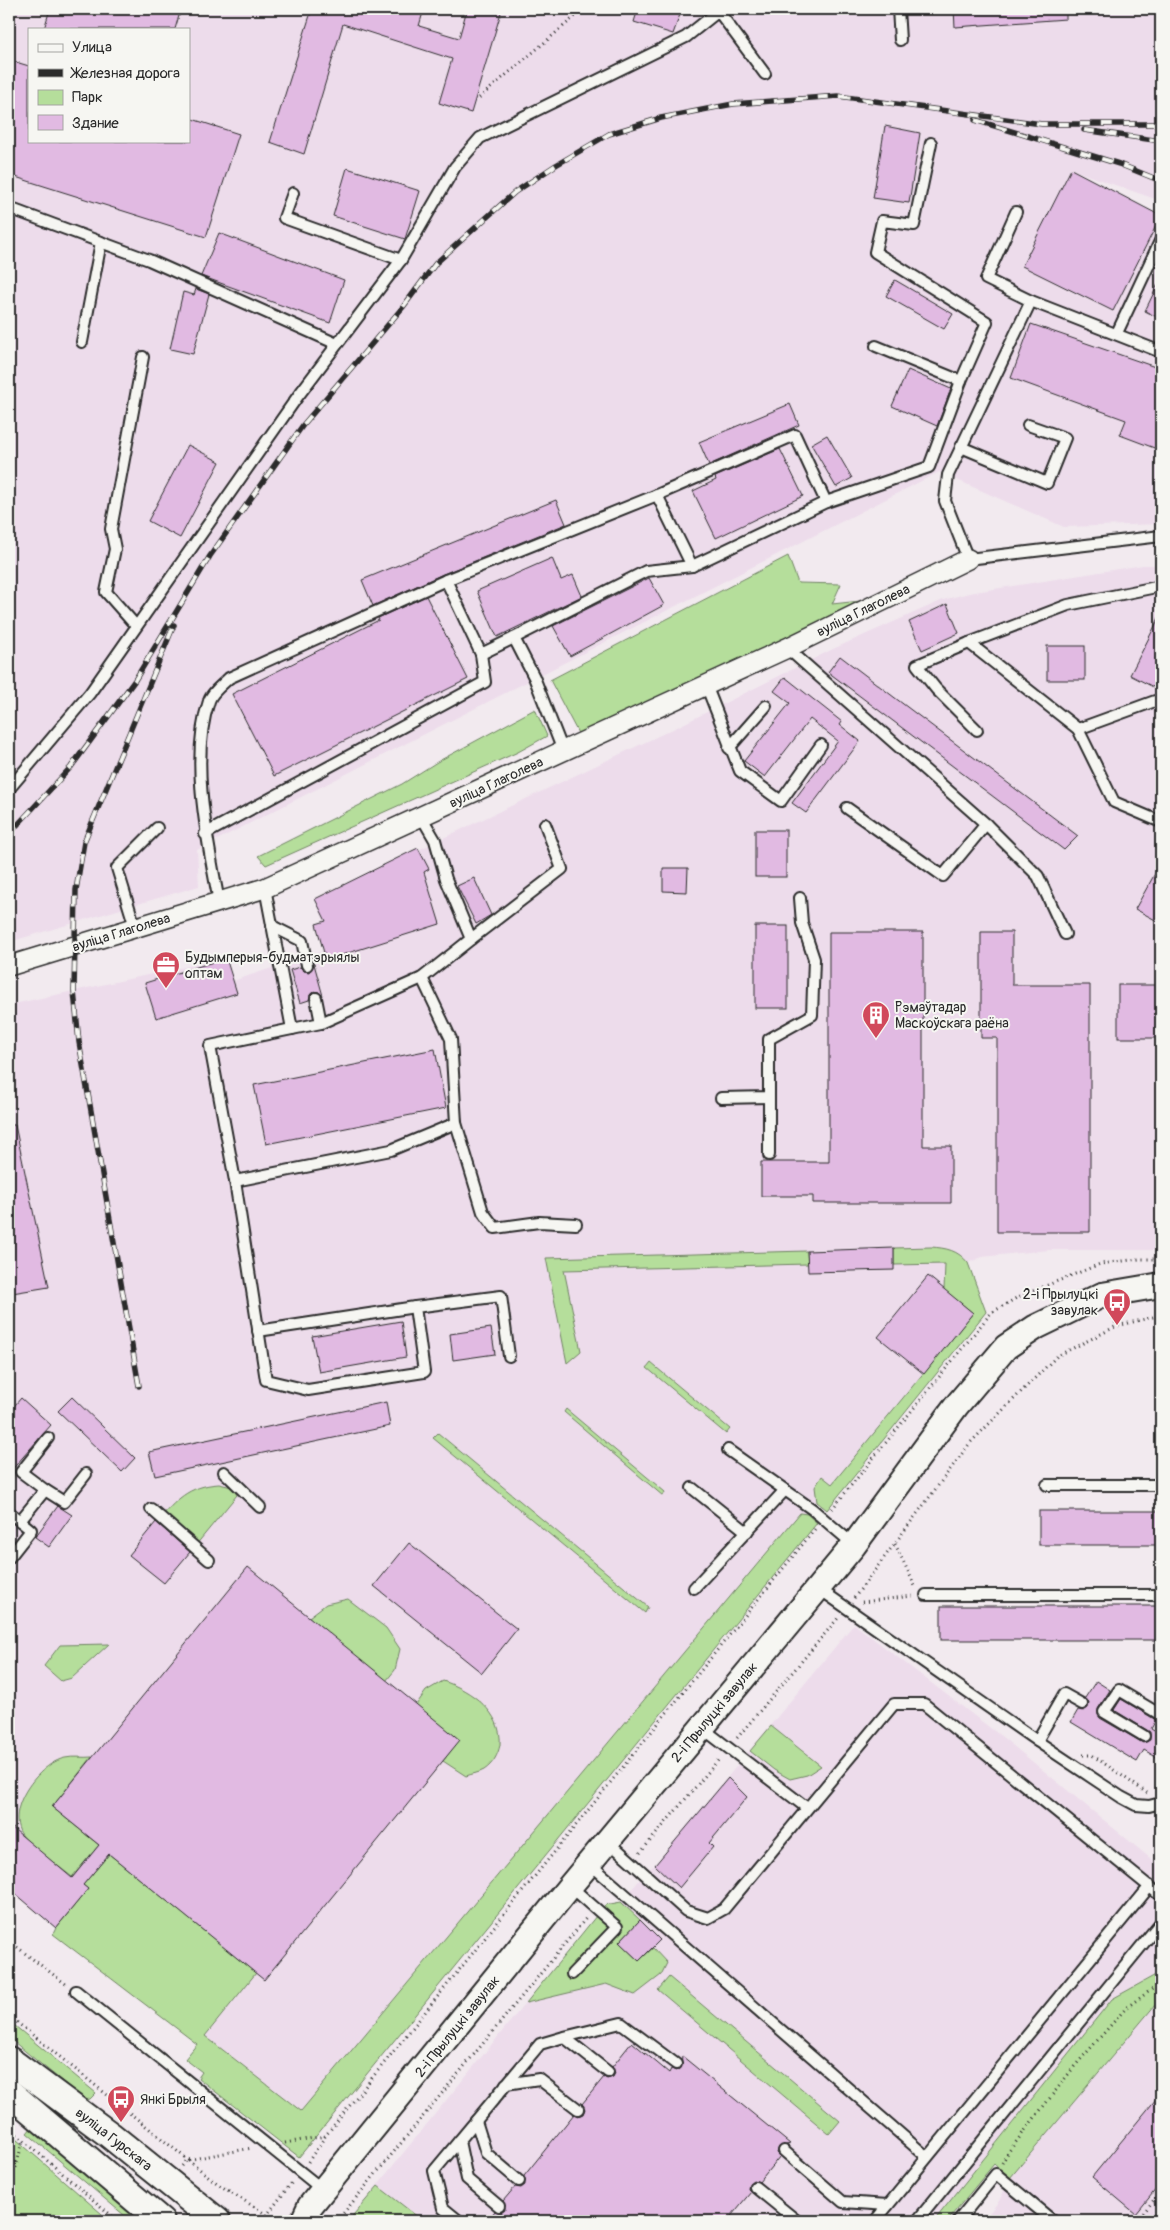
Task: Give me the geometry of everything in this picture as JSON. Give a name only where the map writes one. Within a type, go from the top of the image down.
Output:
[{"type":"main road","name":"вуліца Гурскага","points":[[9,2060],[110,2135],[217,2221]]},
{"type":"main road","points":[[9,2092],[161,2221]]},
{"type":"street","name":"вуліца Глаголева","points":[[9,966],[265,888],[787,648],[968,559]]},
{"type":"street","name":"2-і Прылуцкі завулак","points":[[288,2221],[312,2206],[570,1886],[854,1545],[957,1405],[1006,1348],[1036,1327],[1102,1295],[1161,1285]]},
{"type":"lane","points":[[898,9],[900,40]]},
{"type":"lane","points":[[9,789],[90,692],[298,396],[401,260],[455,167],[480,138],[686,37],[720,10],[765,74]]},
{"type":"lane","points":[[481,654],[646,571],[692,566],[826,502],[929,467],[961,381],[987,322],[875,252],[882,221],[914,225],[931,143]]},
{"type":"lane","points":[[293,193],[284,218],[401,260]]},
{"type":"lane","points":[[9,208],[149,260],[337,344]]},
{"type":"lane","points":[[1016,212],[986,279],[1031,301],[1117,333],[1161,352]]},
{"type":"lane","points":[[1117,333],[1161,239]]},
{"type":"lane","points":[[82,342],[101,242]]},
{"type":"lane","points":[[1031,301],[948,475],[945,501],[968,559],[1161,536]]},
{"type":"lane","points":[[876,346],[961,381]]},
{"type":"lane","points":[[136,626],[106,592],[115,549],[111,529],[143,357]]},
{"type":"lane","points":[[961,447],[1047,483],[1065,438],[1028,425]]},
{"type":"lane","points":[[219,902],[205,834],[201,745],[209,699],[229,678],[446,580],[657,495],[795,434],[826,502]]},
{"type":"lane","points":[[657,495],[692,566]]},
{"type":"lane","points":[[205,834],[485,682],[481,654],[446,580]]},
{"type":"lane","points":[[977,730],[936,689],[918,665],[1068,605],[1161,586]]},
{"type":"lane","points":[[514,638],[534,677],[563,751]]},
{"type":"lane","points":[[969,643],[1078,729],[1114,802],[1161,822]]},
{"type":"lane","points":[[787,648],[986,824],[1038,876],[1065,934]]},
{"type":"lane","points":[[706,685],[729,748],[740,771],[781,801],[821,745]]},
{"type":"lane","points":[[1078,729],[1155,701],[1161,705]]},
{"type":"lane","points":[[729,748],[766,706]]},
{"type":"lane","points":[[847,808],[944,876],[986,824]]},
{"type":"lane","points":[[421,816],[435,840],[446,879],[471,939]]},
{"type":"lane","points":[[415,1307],[424,1372],[308,1390],[266,1380],[235,1181],[210,1046],[321,1023],[422,978],[562,869],[545,824]]},
{"type":"lane","points":[[135,927],[117,868],[157,828]]},
{"type":"lane","points":[[265,888],[292,1029]]},
{"type":"lane","points":[[769,1155],[769,1039],[812,1015],[814,959],[802,923],[800,898]]},
{"type":"lane","points":[[272,926],[302,941],[308,964]]},
{"type":"lane","points":[[422,978],[451,1040],[456,1123],[483,1212],[495,1228],[540,1222],[576,1224]]},
{"type":"lane","points":[[316,998],[321,1023]]},
{"type":"lane","points":[[721,1098],[769,1097]]},
{"type":"lane","points":[[235,1181],[391,1150],[456,1123]]},
{"type":"lane","points":[[258,1331],[501,1296],[509,1356]]},
{"type":"lane","points":[[48,1438],[20,1472],[64,1502],[86,1474]]},
{"type":"lane","points":[[728,1450],[785,1490],[854,1545]]},
{"type":"lane","points":[[224,1472],[260,1507]]},
{"type":"lane","points":[[1047,1485],[1161,1485]]},
{"type":"lane","points":[[692,1488],[747,1532]]},
{"type":"lane","points":[[20,1521],[45,1490]]},
{"type":"lane","points":[[694,1588],[785,1490]]},
{"type":"lane","points":[[151,1509],[209,1560]]},
{"type":"lane","points":[[9,1512],[31,1530],[9,1558]]},
{"type":"lane","points":[[818,1588],[1054,1753],[1136,1804],[1149,1806],[1157,1800]]},
{"type":"lane","points":[[926,1595],[1161,1596]]},
{"type":"lane","points":[[1144,1736],[1104,1712],[1115,1693],[1119,1690],[1161,1715]]},
{"type":"lane","points":[[1037,1741],[1064,1694],[1082,1704]]},
{"type":"lane","points":[[608,1841],[686,1911],[708,1918],[724,1909],[894,1704],[924,1704],[1161,1896]]},
{"type":"lane","points":[[701,1727],[807,1808]]},
{"type":"lane","points":[[590,1863],[927,2157]]},
{"type":"lane","points":[[570,1886],[617,1927],[572,1974]]},
{"type":"lane","points":[[875,2221],[1150,1886]]},
{"type":"lane","points":[[917,2221],[1161,1922]]},
{"type":"lane","points":[[76,1991],[301,2172],[312,2206]]},
{"type":"lane","points":[[459,2221],[443,2208],[434,2171],[540,2044],[621,2023],[676,2064]]},
{"type":"lane","points":[[564,2037],[608,2072]]},
{"type":"lane","points":[[506,2084],[539,2078],[578,2109]]},
{"type":"lane","points":[[476,2121],[486,2154],[519,2181]]},
{"type":"lane","points":[[459,2141],[467,2180],[499,2206]]},
{"type":"lane","points":[[784,2151],[843,2202],[888,2205]]},
{"type":"lane","points":[[958,2221],[996,2174],[1053,2221]]},
{"type":"lane","points":[[755,2187],[797,2221]]},
{"type":"path","points":[[479,98],[584,9]]},
{"type":"path","points":[[9,2016],[218,2184],[267,2215],[301,2172],[326,2136],[992,1313],[1018,1297],[1100,1264],[1140,1258],[1161,1259]]},
{"type":"path","points":[[850,1604],[920,1596],[895,1544]]},
{"type":"path","points":[[1054,1753],[1092,1755],[1157,1800]]},
{"type":"path","points":[[9,1941],[76,1991]]},
{"type":"path","points":[[996,2174],[1008,2151],[1074,2067],[1127,2007],[1161,1983]]},
{"type":"path","points":[[9,2128],[118,2221]]},
{"type":"path","points":[[9,2181],[16,2168],[23,2140]]},
{"type":"path","points":[[1137,2221],[1161,2191]]},
{"type":"shaded area","points":[[9,9],[1161,9],[1161,201],[1075,171],[1161,216],[1161,524],[1064,527],[939,472],[197,850],[199,886],[9,942]]},
{"type":"shaded area","points":[[1143,565],[1161,565],[1161,1250],[1049,1250],[982,1257],[968,1263],[972,1276],[973,1313],[305,2126],[53,1934],[56,1927],[9,1888],[9,1005],[226,958],[233,981],[323,951],[316,924],[324,921],[315,899],[673,729],[833,649],[943,600],[969,593]]},
{"type":"shaded area","points":[[854,1624],[1006,1740],[1161,1867],[1161,1972],[1112,1999],[934,2221],[348,2221],[605,1905],[621,1902],[648,1870],[655,1865]]},
{"type":"shaded area","points":[[1161,1998],[1161,2221],[983,2221],[999,2201],[1010,2178]]},
{"type":"green space","points":[[788,556],[798,583],[841,584],[832,604],[879,599],[580,737],[550,680]]},
{"type":"green space","points":[[535,709],[547,736],[518,752],[266,865],[258,856],[402,784],[437,762]]},
{"type":"green space","points":[[931,1247],[951,1250],[968,1263],[986,1312],[827,1510],[817,1502],[815,1487],[822,1476],[832,1484],[973,1313],[944,1290],[945,1264],[894,1265],[894,1248]]},
{"type":"green space","points":[[807,1251],[808,1264],[564,1270],[581,1351],[567,1363],[546,1258]]},
{"type":"green space","points":[[651,1363],[730,1429],[726,1434],[647,1368]]},
{"type":"green space","points":[[566,1409],[665,1492],[663,1496],[564,1412]]},
{"type":"green space","points":[[438,1433],[648,1607],[645,1613],[433,1438]]},
{"type":"green space","points":[[219,1484],[232,1487],[237,1495],[191,1551],[156,1522],[177,1501],[191,1491],[208,1485]]},
{"type":"green space","points":[[800,1513],[807,1514],[817,1523],[299,2157],[198,2078],[202,2072],[185,2059],[197,2044],[53,1934],[88,1889],[83,1885],[109,1854],[256,1973],[205,2036],[301,2111]]},
{"type":"green space","points":[[348,1599],[386,1628],[400,1649],[395,1670],[386,1681],[309,1617],[326,1604]]},
{"type":"green space","points":[[109,1644],[72,1678],[61,1681],[44,1666],[60,1645]]},
{"type":"green space","points":[[443,1681],[464,1690],[483,1704],[491,1713],[496,1723],[500,1733],[499,1749],[492,1762],[482,1771],[466,1776],[443,1761],[459,1740],[416,1705],[426,1691]]},
{"type":"green space","points":[[771,1726],[821,1766],[807,1775],[790,1779],[774,1770],[750,1751]]},
{"type":"green space","points":[[92,1757],[52,1807],[99,1845],[72,1877],[22,1835],[18,1825],[17,1813],[27,1789],[45,1769],[65,1758]]},
{"type":"green space","points":[[621,1902],[640,1920],[619,1942],[639,1961],[653,1948],[667,1963],[661,1975],[635,1995],[606,1984],[526,2003],[605,1905]]},
{"type":"green space","points":[[1161,1972],[1161,1998],[1010,2178],[994,2164],[947,2221],[934,2221],[1112,1999]]},
{"type":"green space","points":[[669,1977],[840,2121],[829,2134],[658,1990]]},
{"type":"green space","points":[[9,2021],[96,2093],[90,2099],[85,2100],[9,2038]]},
{"type":"green space","points":[[32,2127],[142,2221],[131,2221],[27,2133]]},
{"type":"green space","points":[[9,2133],[110,2221],[9,2221]]},
{"type":"green space","points":[[378,2186],[423,2221],[348,2221]]},
{"type":"building","points":[[50,9],[181,9],[175,28],[44,28]]},
{"type":"building","points":[[312,9],[424,9],[419,26],[459,38],[467,9],[502,9],[471,113],[439,103],[452,59],[343,24],[304,154],[270,142]]},
{"type":"building","points":[[638,9],[682,9],[673,34],[634,22]]},
{"type":"building","points":[[954,9],[1066,9],[1066,19],[955,27]]},
{"type":"building","points":[[9,60],[28,66],[28,142],[190,142],[190,118],[239,134],[206,237],[9,175]]},
{"type":"building","points":[[885,126],[920,133],[909,203],[873,198]]},
{"type":"building","points":[[347,168],[420,191],[405,239],[333,216]]},
{"type":"building","points":[[1071,169],[1161,216],[1113,311],[1022,266]]},
{"type":"building","points":[[219,233],[344,280],[330,323],[201,276]]},
{"type":"building","points":[[1161,278],[1161,319],[1145,311]]},
{"type":"building","points":[[895,280],[953,314],[944,329],[886,296]]},
{"type":"building","points":[[196,289],[209,294],[193,354],[170,349],[183,292],[194,295]]},
{"type":"building","points":[[1031,324],[1161,369],[1161,436],[1157,449],[1120,435],[1126,420],[1011,378]]},
{"type":"building","points":[[908,370],[951,389],[937,426],[892,406]]},
{"type":"building","points":[[790,404],[799,425],[709,465],[699,442]]},
{"type":"building","points":[[827,435],[852,478],[836,487],[811,444]]},
{"type":"building","points":[[188,445],[220,462],[180,538],[148,521]]},
{"type":"building","points":[[780,449],[803,496],[716,538],[693,491],[716,480],[715,477]]},
{"type":"building","points":[[556,500],[566,524],[443,574],[373,606],[362,580]]},
{"type":"building","points":[[552,558],[561,580],[573,575],[582,596],[497,637],[477,591]]},
{"type":"building","points":[[649,578],[664,605],[570,656],[553,626]]},
{"type":"building","points":[[426,596],[468,679],[274,776],[232,694],[379,620],[378,618]]},
{"type":"building","points":[[947,604],[959,633],[922,650],[909,622]]},
{"type":"building","points":[[1161,614],[1161,691],[1130,675]]},
{"type":"building","points":[[1047,646],[1085,646],[1085,680],[1047,680]]},
{"type":"building","points":[[840,656],[1078,836],[1064,850],[828,672]]},
{"type":"building","points":[[785,677],[842,722],[840,725],[860,741],[806,813],[792,803],[838,741],[810,719],[765,777],[744,761],[790,703],[774,691]]},
{"type":"building","points":[[755,830],[786,830],[786,877],[755,877]]},
{"type":"building","points":[[418,848],[429,869],[424,872],[440,924],[326,960],[316,924],[326,921],[315,899]]},
{"type":"building","points":[[1161,863],[1161,923],[1135,909]]},
{"type":"building","points":[[663,868],[688,868],[687,892],[663,891]]},
{"type":"building","points":[[474,878],[491,915],[476,924],[457,886]]},
{"type":"building","points":[[755,926],[788,926],[788,1008],[755,1008]]},
{"type":"building","name":"Рэмаўтадар Маскоўскага раёна","points":[[829,932],[923,932],[923,1146],[951,1146],[951,1203],[813,1203],[813,1196],[761,1196],[761,1162],[829,1162]]},
{"type":"building","points":[[981,932],[1012,932],[1012,985],[1090,985],[1090,1232],[997,1232],[997,1038],[981,1038]]},
{"type":"building","points":[[226,958],[237,993],[156,1018],[145,983]]},
{"type":"building","points":[[314,964],[323,996],[319,992],[314,991],[310,995],[309,1000],[300,1003],[290,970],[300,967],[304,971],[309,972]]},
{"type":"building","points":[[1118,985],[1161,985],[1161,1038],[1118,1038]]},
{"type":"building","points":[[435,1049],[446,1108],[266,1144],[254,1085]]},
{"type":"building","points":[[9,1125],[15,1125],[49,1287],[12,1293],[9,1276]]},
{"type":"building","points":[[894,1248],[894,1270],[808,1272],[807,1251]]},
{"type":"building","points":[[928,1276],[973,1313],[924,1374],[878,1337]]},
{"type":"building","points":[[401,1321],[406,1357],[319,1372],[312,1336]]},
{"type":"building","points":[[491,1328],[495,1354],[453,1360],[450,1334]]},
{"type":"building","points":[[72,1397],[135,1458],[122,1472],[58,1411]]},
{"type":"building","points":[[21,1398],[51,1425],[9,1473],[9,1412]]},
{"type":"building","points":[[386,1402],[390,1426],[155,1476],[149,1452]]},
{"type":"building","points":[[58,1506],[72,1515],[49,1547],[35,1537]]},
{"type":"building","points":[[1039,1511],[1161,1511],[1161,1545],[1039,1545]]},
{"type":"building","points":[[156,1522],[190,1552],[164,1583],[129,1555]]},
{"type":"building","points":[[409,1543],[517,1629],[482,1673],[374,1586]]},
{"type":"building","points":[[248,1567],[460,1740],[264,1980],[109,1854],[83,1885],[88,1889],[56,1928],[9,1888],[9,1825],[72,1878],[99,1845],[52,1807]]},
{"type":"building","points":[[941,1606],[1161,1606],[1161,1640],[941,1640]]},
{"type":"building","points":[[1096,1681],[1110,1690],[1098,1709],[1100,1718],[1143,1743],[1150,1740],[1150,1732],[1114,1710],[1121,1699],[1156,1720],[1151,1729],[1161,1735],[1161,1760],[1144,1750],[1137,1762],[1071,1722],[1078,1710],[1083,1711],[1088,1708],[1089,1703],[1085,1698]]},
{"type":"building","points":[[728,1778],[747,1797],[709,1843],[713,1847],[679,1888],[655,1865]]},
{"type":"building","points":[[640,1920],[660,1940],[639,1961],[619,1942]]},
{"type":"building","points":[[632,2042],[669,2073],[671,2069],[676,2071],[681,2068],[682,2056],[790,2144],[779,2147],[777,2153],[780,2156],[759,2182],[753,2180],[749,2183],[748,2189],[751,2192],[727,2221],[487,2221],[495,2211],[501,2213],[505,2210],[503,2201],[515,2187],[521,2188],[525,2185],[524,2176],[574,2114],[578,2116],[583,2114],[585,2109],[582,2104],[604,2077],[607,2079],[613,2077],[615,2073],[612,2067]]},
{"type":"building","points":[[1161,2093],[1161,2183],[1136,2214],[1092,2177]]},
{"type":"railway","points":[[9,834],[71,767],[135,680],[210,556],[303,425],[403,307],[436,263],[515,192],[556,165],[609,134],[661,118],[733,104],[838,96],[1042,124],[1161,124]]},
{"type":"railway","points":[[975,120],[1119,164],[1161,181]]},
{"type":"railway","points":[[1084,130],[1161,141]]},
{"type":"railway","points":[[139,1386],[79,1042],[74,991],[76,890],[84,842],[174,625]]},
{"type":"place","name":"Будымперыя-будматэрыялы оптам","points":[[166,989]]},
{"type":"place","name":"Рэмаўтадар Маскоўскага раёна","points":[[876,1039]]},
{"type":"place","name":"2-і Прылуцкі завулак","points":[[1117,1326]]},
{"type":"place","name":"Янкі Брыля","points":[[121,2123]]}]
